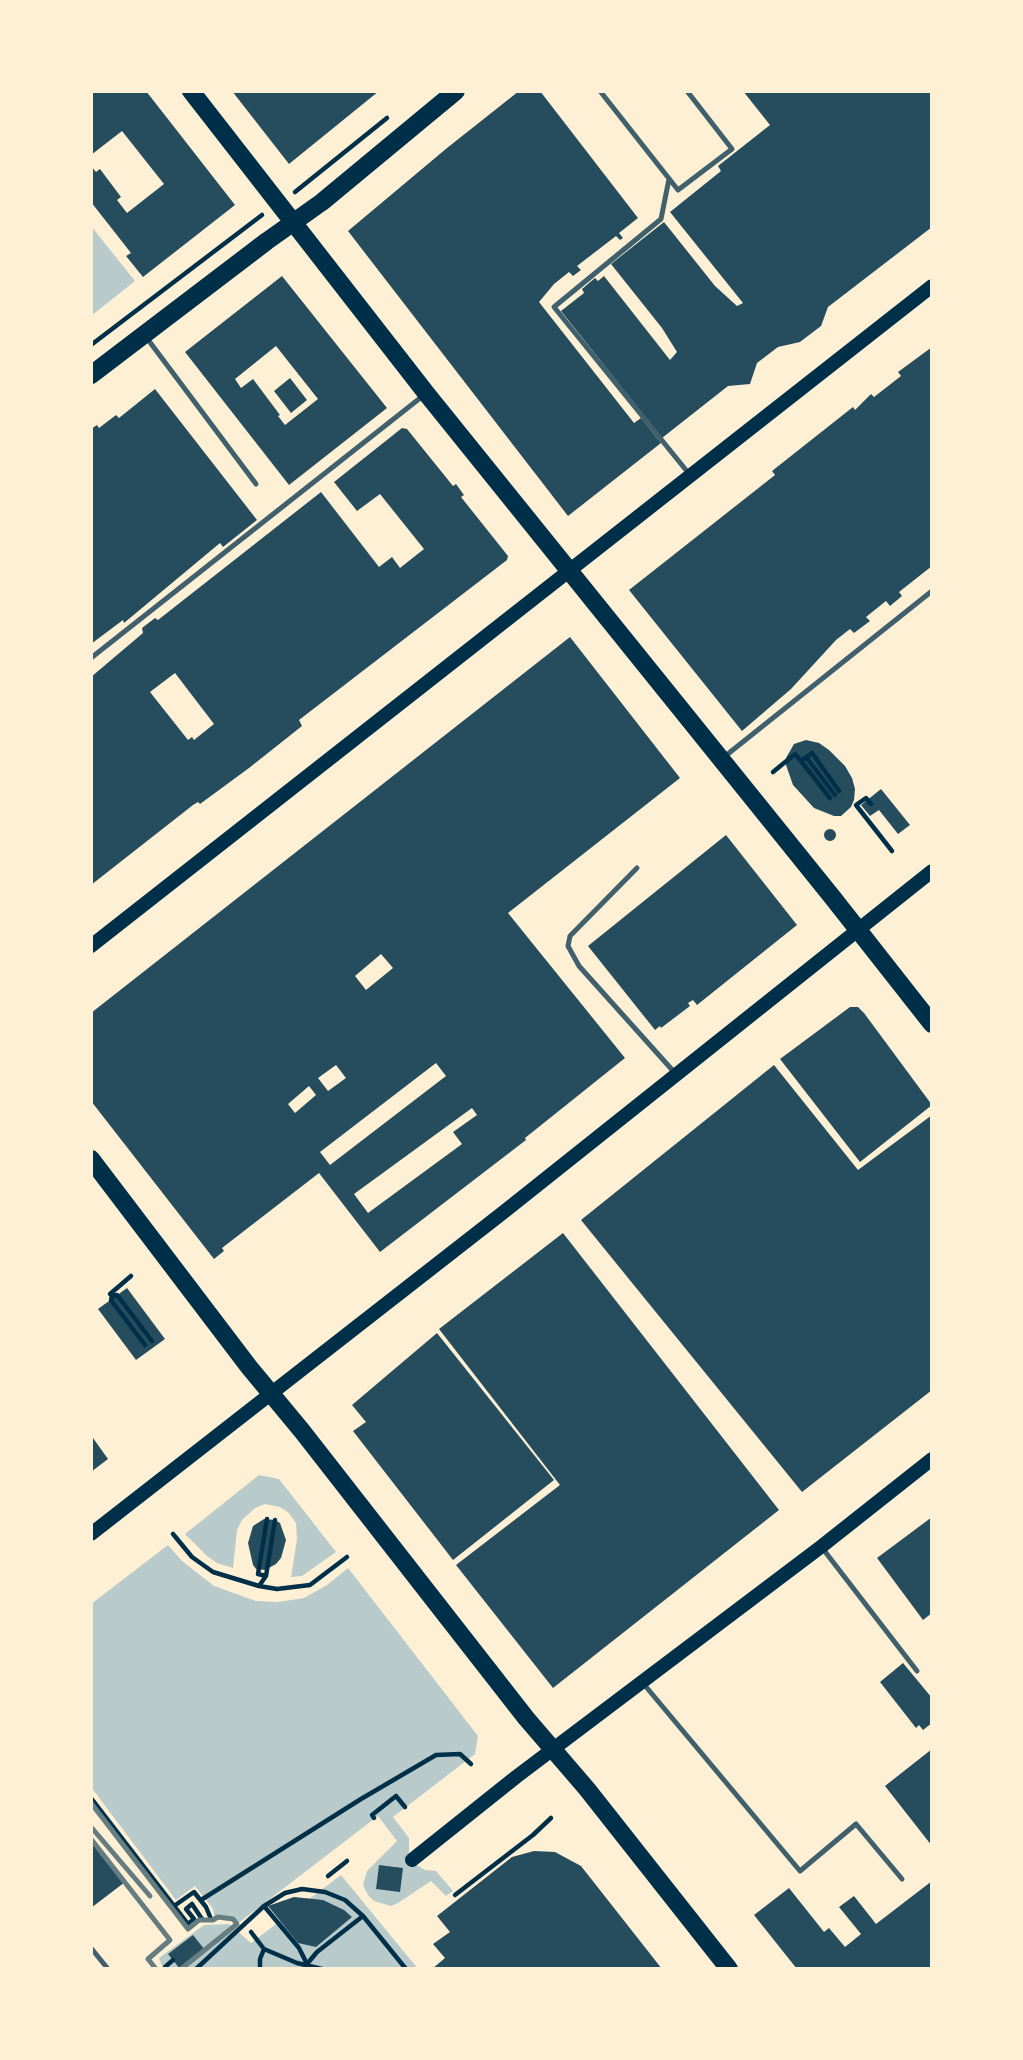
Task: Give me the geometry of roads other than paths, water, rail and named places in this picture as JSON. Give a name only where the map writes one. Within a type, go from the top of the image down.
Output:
[{"type":"main road","points":[[191,91],[426,393],[932,1024]]},
{"type":"main road","points":[[91,375],[267,240],[295,223],[456,91]]},
{"type":"main road","points":[[91,946],[932,286]]},
{"type":"main road","points":[[91,1534],[677,1075],[932,871]]},
{"type":"main road","points":[[91,1159],[234,1349],[729,1969]]},
{"type":"main road","points":[[412,1860],[516,1777],[932,1459]]},
{"type":"lane","points":[[600,91],[678,190],[732,149],[687,91]]},
{"type":"lane","points":[[669,179],[661,219],[554,307],[690,475]]},
{"type":"lane","points":[[144,334],[256,484]]},
{"type":"lane","points":[[91,658],[426,393]]},
{"type":"lane","points":[[721,760],[932,591]]},
{"type":"lane","points":[[637,869],[570,936],[568,946],[579,966],[677,1075]]},
{"type":"lane","points":[[821,1546],[917,1671]]},
{"type":"lane","points":[[642,1682],[800,1871],[856,1824],[902,1879]]},
{"type":"lane","points":[[91,1948],[108,1969]]},
{"type":"railway","points":[[91,1803],[188,1929],[199,1920],[213,1920],[218,1917],[233,1919],[237,1924],[181,1969]]},
{"type":"railway","points":[[91,1827],[150,1896]]},
{"type":"railway","points":[[91,1839],[170,1940],[148,1959],[156,1969]]}]
